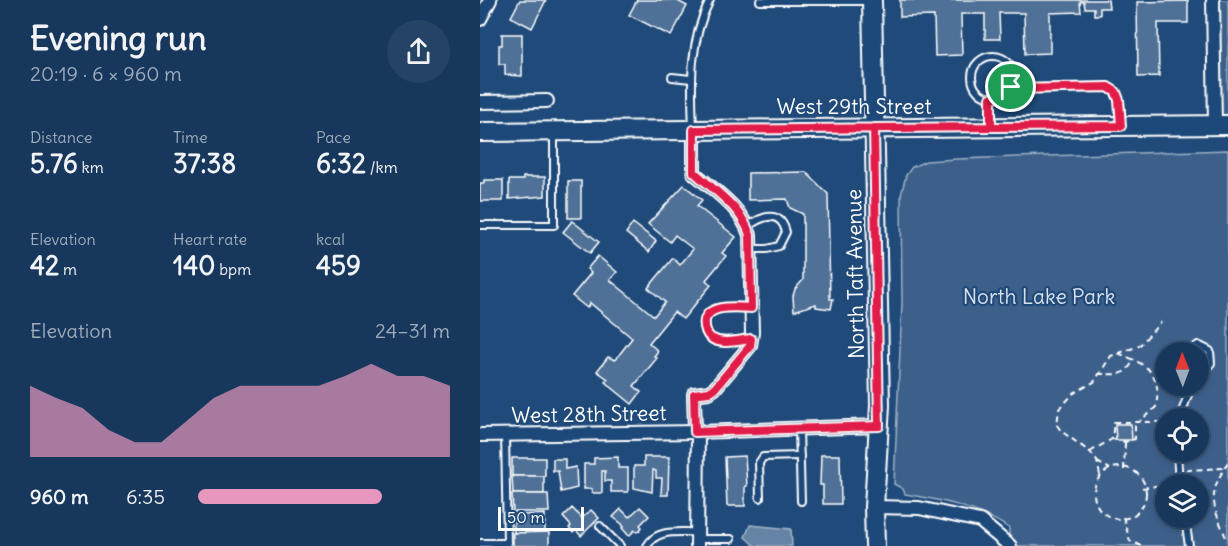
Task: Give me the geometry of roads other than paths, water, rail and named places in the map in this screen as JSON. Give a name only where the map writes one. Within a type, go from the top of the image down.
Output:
[{"type":"main road","name":"North Taft Avenue","points":[[872,0],[879,426],[874,507],[875,546]]},
{"type":"main road","name":"West 29th Street","points":[[480,132],[1221,125]]},
{"type":"street","points":[[480,19],[490,0]]},
{"type":"street","points":[[1213,0],[1221,125]]},
{"type":"street","points":[[480,102],[547,101]]},
{"type":"street","points":[[694,130],[694,172],[732,206],[745,220],[747,226],[750,249],[751,308],[750,346],[715,388],[709,392],[694,394],[697,539]]},
{"type":"street","name":"West 28th Street","points":[[480,435],[696,432],[879,426]]},
{"type":"street","points":[[874,507],[919,508],[980,521],[1010,546]]},
{"type":"lane","points":[[694,130],[691,79],[697,33],[710,0]]},
{"type":"lane","points":[[760,1],[872,0]]},
{"type":"lane","points":[[995,57],[1010,65],[1013,76],[1011,87],[1002,96],[991,98],[980,93],[973,84],[972,72],[983,59],[995,57]]},
{"type":"lane","points":[[672,77],[691,79]]},
{"type":"lane","points":[[1011,87],[1016,89],[1108,87],[1116,92],[1119,100],[1121,126]]},
{"type":"lane","points":[[991,98],[991,127]]},
{"type":"lane","points":[[480,225],[554,225],[554,131]]},
{"type":"lane","points":[[747,226],[765,216],[773,216],[780,219],[786,232],[779,246],[768,249],[750,249]]},
{"type":"lane","points":[[751,308],[717,309],[706,317],[705,323],[707,333],[712,339],[720,341],[751,339]]},
{"type":"lane","points":[[1209,350],[1211,363],[1209,365]]},
{"type":"lane","points":[[799,429],[801,501]]},
{"type":"lane","points":[[480,543],[507,543],[505,435]]},
{"type":"lane","points":[[760,498],[759,463],[763,457],[800,456]]},
{"type":"lane","points":[[600,526],[620,546]]},
{"type":"lane","points":[[1186,528],[1189,546]]},
{"type":"lane","points":[[647,546],[651,538],[658,534],[697,539],[731,539]]},
{"type":"park label","name":"North Lake Park","points":[[1039,296]]}]
